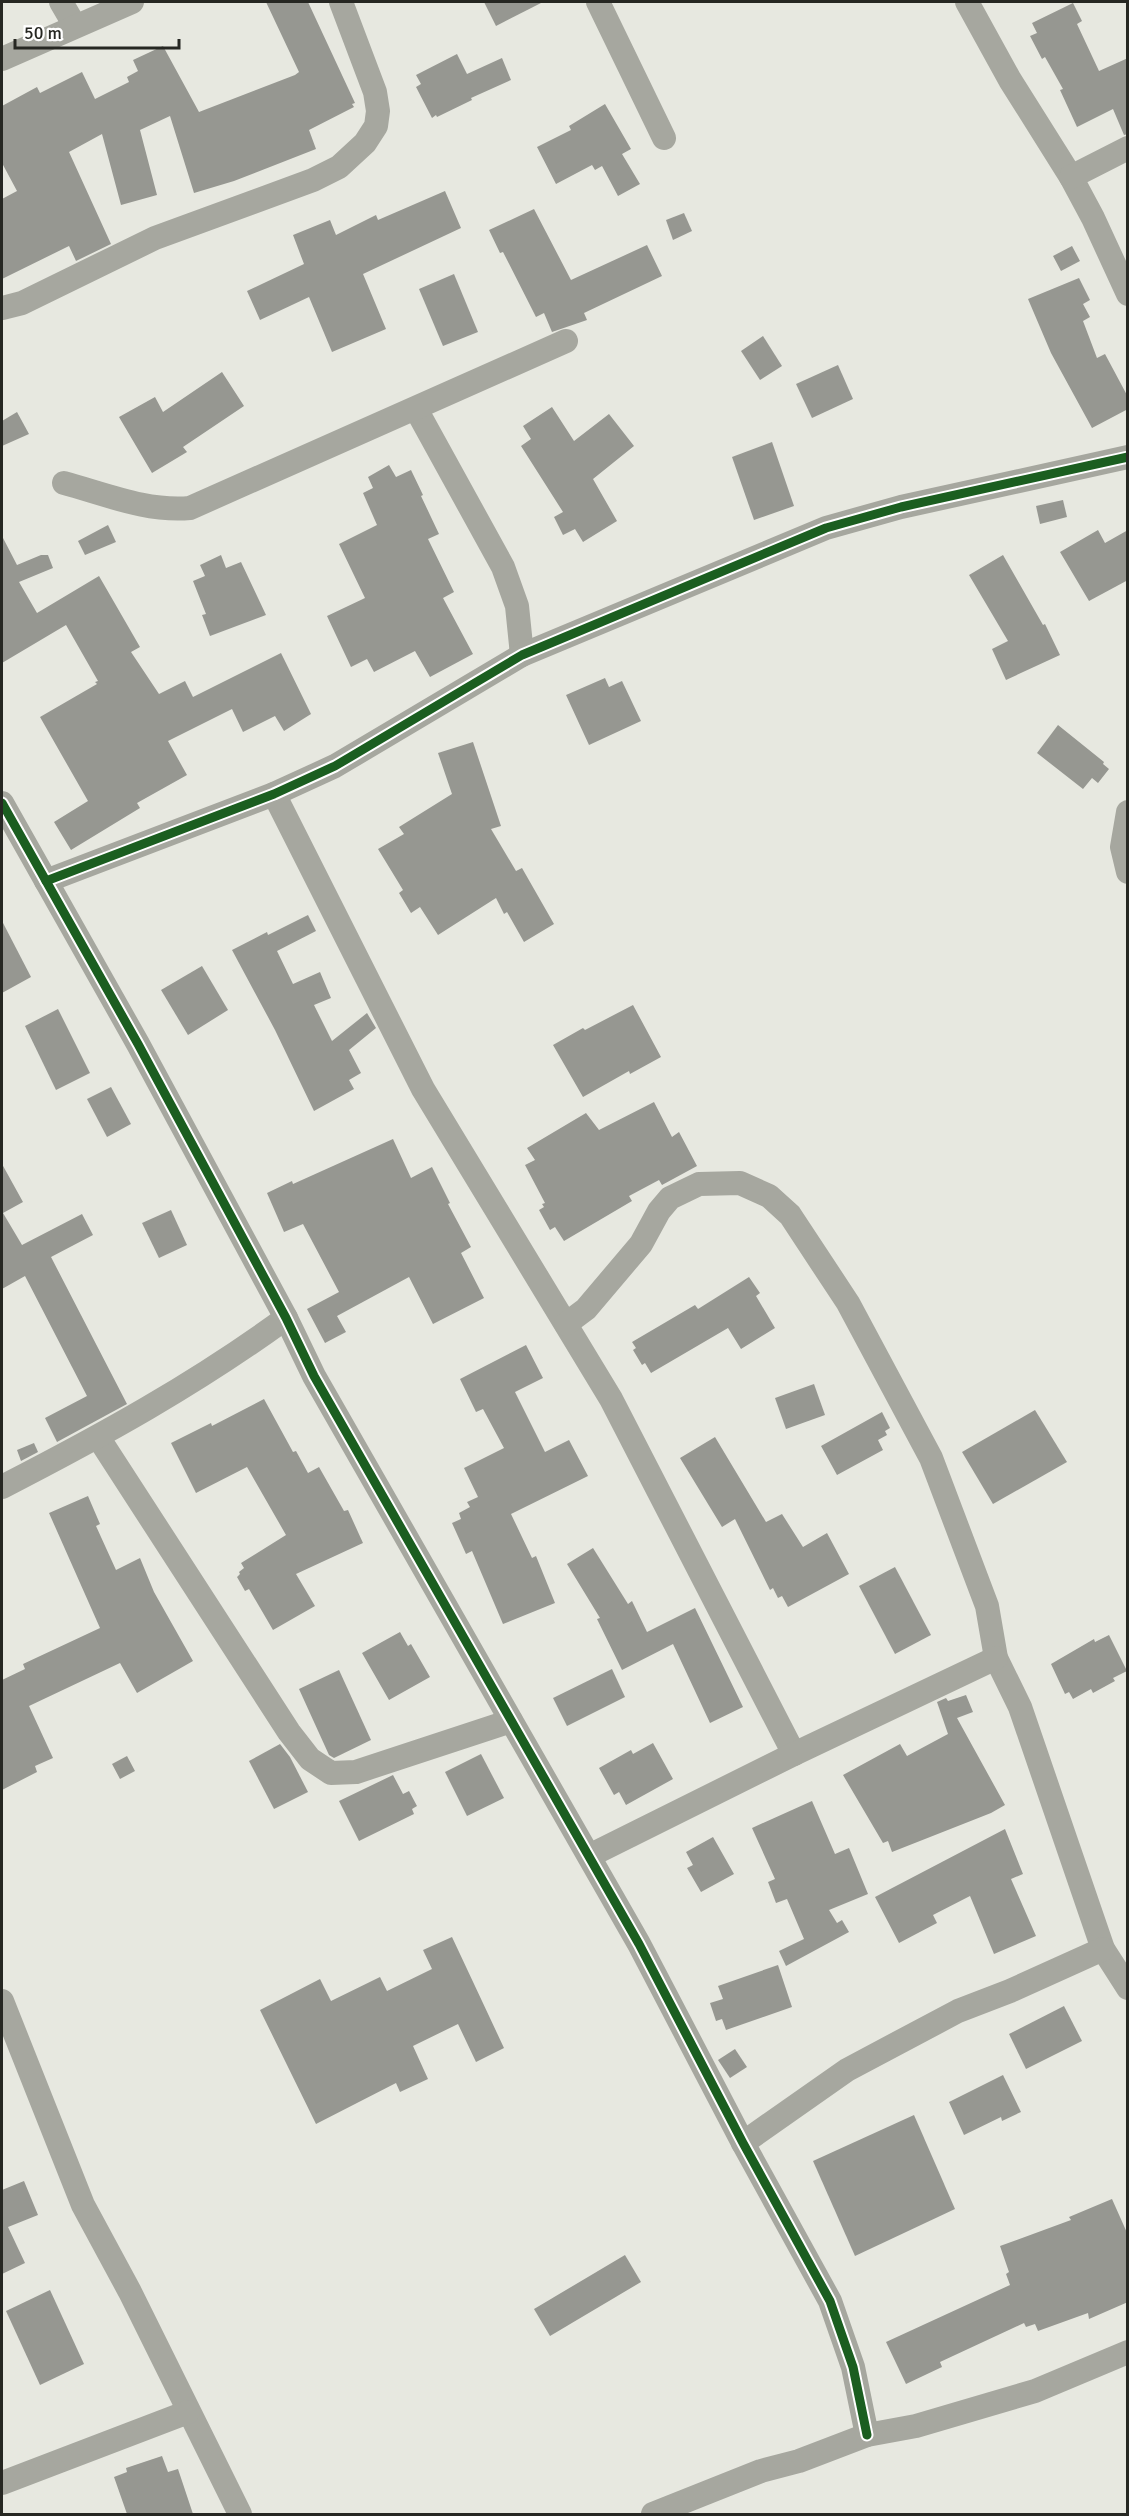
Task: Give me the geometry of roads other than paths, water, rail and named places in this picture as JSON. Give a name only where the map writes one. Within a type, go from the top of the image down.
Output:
[{"type":"street","points":[[61,2],[75,26]]},
{"type":"street","points":[[2,59],[132,2]]},
{"type":"street","points":[[2,308],[22,303],[156,238],[314,180],[339,167],[365,143],[376,126],[378,111],[375,92],[341,2]]},
{"type":"street","points":[[598,2],[664,138]]},
{"type":"street","points":[[967,2],[1010,80],[1071,177],[1093,218],[1128,294]]},
{"type":"street","points":[[1071,177],[1128,148]]},
{"type":"street","points":[[64,483],[151,507],[171,510],[190,508],[416,410],[566,341]]},
{"type":"street","points":[[416,410],[503,567],[517,606],[522,655]]},
{"type":"street","points":[[46,881],[274,794],[336,766],[522,655],[826,528],[901,507],[1128,457]]},
{"type":"street","points":[[274,794],[423,1089],[611,1399],[794,1754]]},
{"type":"street","points":[[2,803],[138,1044],[286,1318],[314,1376],[639,1944],[743,2143],[830,2301],[853,2367],[867,2435]]},
{"type":"street","points":[[1128,812],[1122,847],[1128,872]]},
{"type":"street","points":[[566,1324],[586,1309],[641,1244],[659,1211],[670,1198],[699,1184],[740,1183],[769,1196],[790,1215],[848,1303],[931,1458],[987,1606],[996,1658],[1020,1707],[1103,1949],[1128,1988]]},
{"type":"street","points":[[5,1478],[98,1437],[227,1361],[286,1318]]},
{"type":"street","points":[[98,1437],[289,1732],[309,1759],[331,1773],[356,1772],[511,1721]]},
{"type":"street","points":[[589,1856],[794,1754],[996,1658]]},
{"type":"street","points":[[743,2143],[808,2095],[847,2070],[958,2011],[1103,1949]]},
{"type":"street","points":[[2,2001],[83,2205],[130,2292],[240,2514]]},
{"type":"street","points":[[653,2514],[761,2471],[799,2461],[867,2435],[916,2426],[1035,2391],[1128,2352]]},
{"type":"street","points":[[2,2483],[188,2412]]}]
